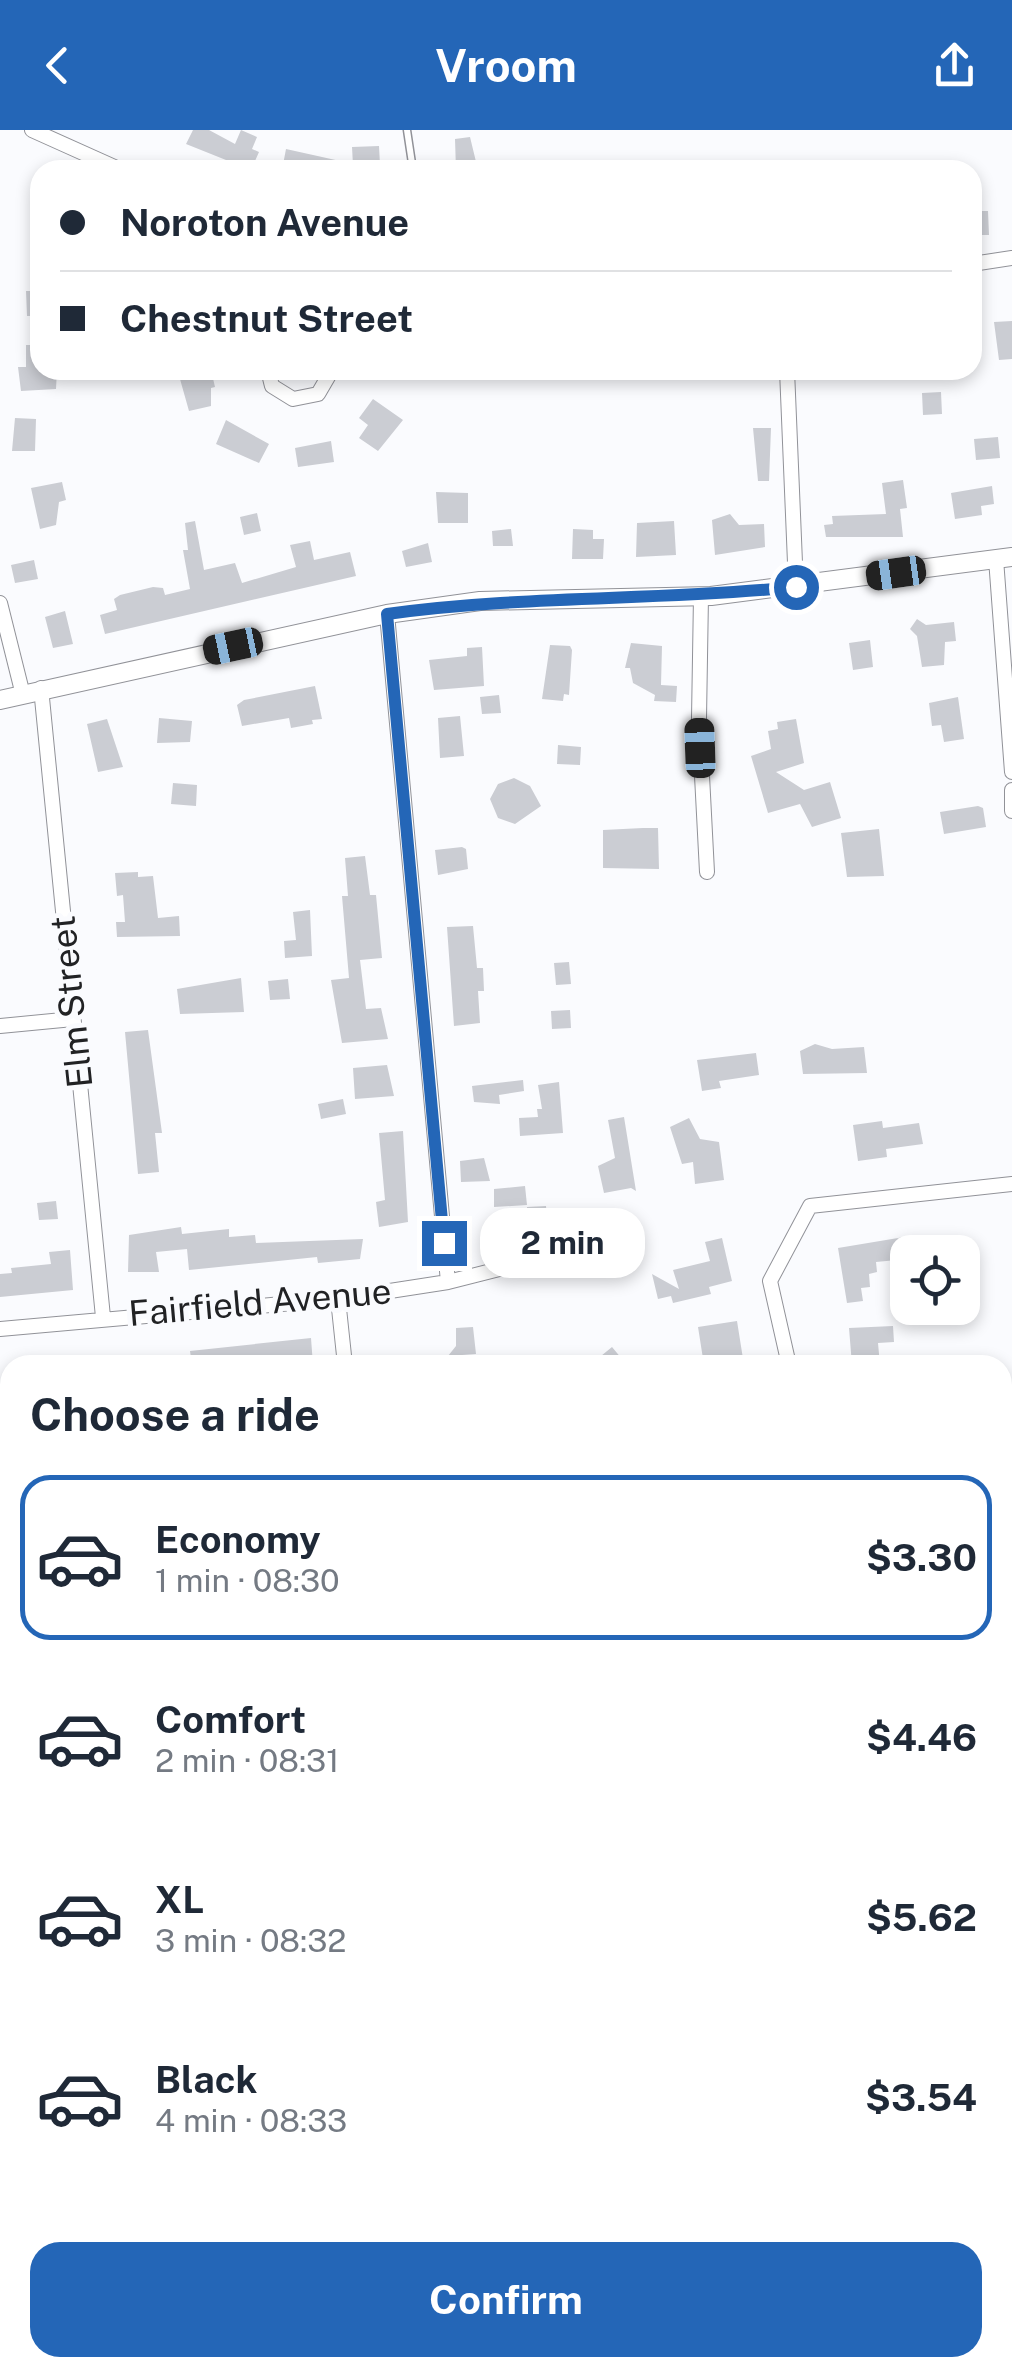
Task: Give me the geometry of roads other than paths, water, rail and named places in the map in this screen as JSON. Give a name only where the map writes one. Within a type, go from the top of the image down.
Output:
[{"type":"main road","points":[[0,700],[387,614],[480,601],[701,596],[1004,558]]},
{"type":"street","points":[[32,130],[99,160]]},
{"type":"street","points":[[982,262],[1012,258]]},
{"type":"street","points":[[270,380],[272,386],[294,400],[318,394],[326,380]]},
{"type":"street","points":[[787,380],[796,587]]},
{"type":"street","points":[[1004,558],[1012,772]]},
{"type":"street","points":[[701,596],[699,718],[708,872]]},
{"type":"street","name":"Elm Street","points":[[0,604],[32,691],[73,1019],[103,1317]]},
{"type":"street","points":[[387,614],[448,1282]]},
{"type":"street","points":[[1012,790],[1012,811]]},
{"type":"street","points":[[0,1026],[73,1019]]},
{"type":"street","points":[[786,1355],[770,1281],[810,1206],[1012,1184]]},
{"type":"street","name":"Fairfield Avenue","points":[[0,1329],[338,1299],[448,1282],[634,1235]]},
{"type":"street","points":[[338,1299],[343,1355]]},
{"type":"lane","points":[[407,130],[412,160]]}]
